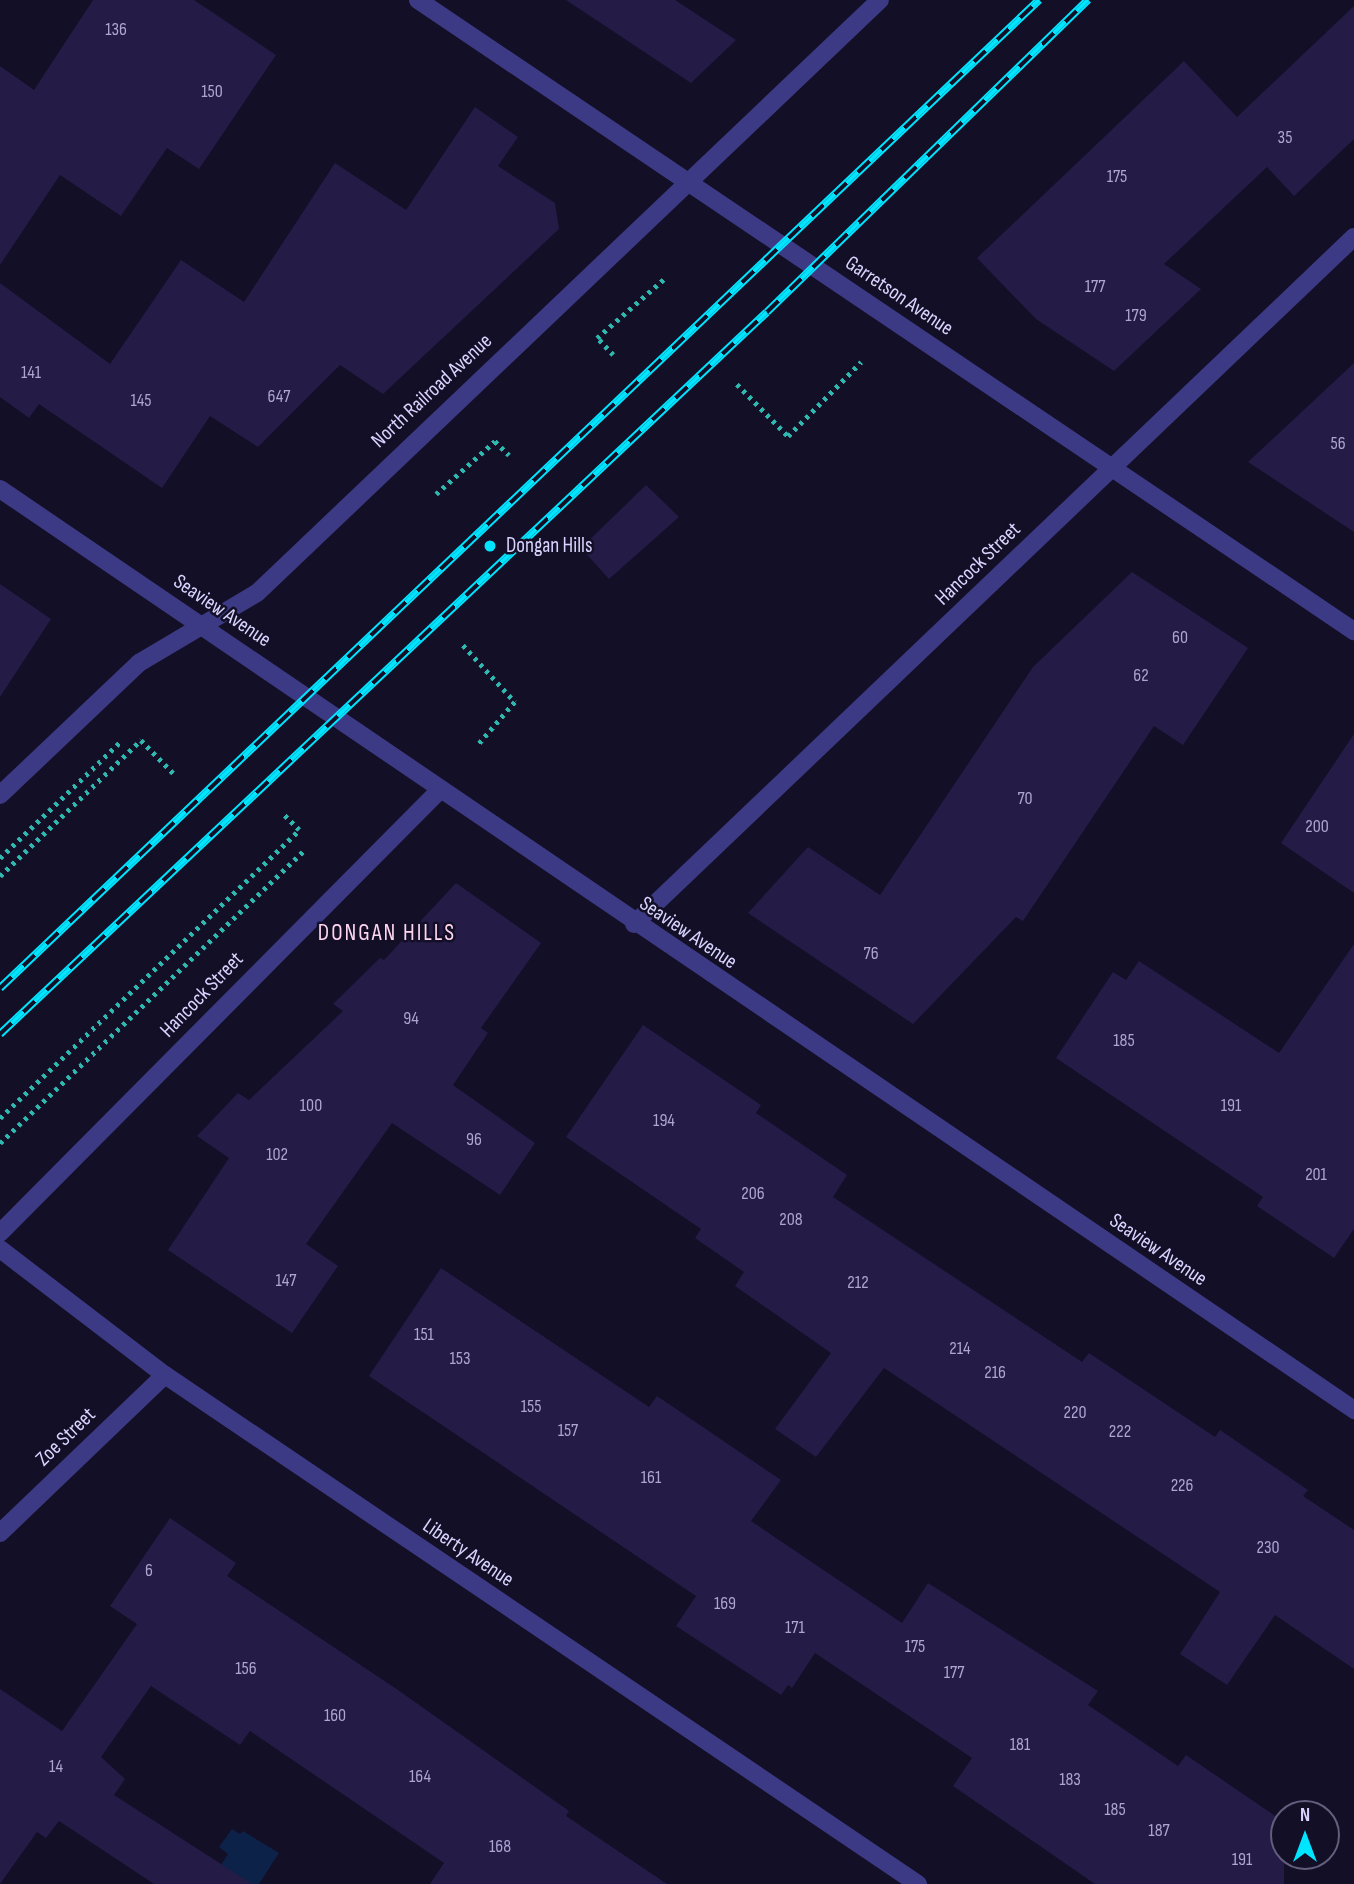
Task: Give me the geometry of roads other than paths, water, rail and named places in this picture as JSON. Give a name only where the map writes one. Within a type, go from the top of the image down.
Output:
[{"type":"street","name":"Garretson Avenue","points":[[418,0],[1354,631]]},
{"type":"street","name":"North Railroad Avenue","points":[[0,795],[139,663],[257,593],[880,0]]},
{"type":"street","name":"Hancock Street","points":[[634,924],[1354,237]]},
{"type":"street","name":"Seaview Avenue","points":[[0,489],[201,624],[634,924],[1354,1410]]},
{"type":"street","name":"Hancock Street","points":[[0,1233],[439,791]]},
{"type":"street","name":"Liberty Avenue","points":[[0,1249],[165,1375],[918,1884]]},
{"type":"street","name":"Zoe Street","points":[[0,1533],[165,1375]]},
{"type":"water","points":[[232,1829],[240,1834],[243,1831],[279,1853],[259,1884],[208,1884],[228,1854],[219,1847]]},
{"type":"railway","points":[[0,988],[1039,0]]},
{"type":"railway","points":[[0,1034],[767,312],[1088,0]]},
{"type":"place","name":"Dongan Hills","points":[[490,546]]},
{"type":"district","name":"DONGAN HILLS","points":[[387,933]]}]
